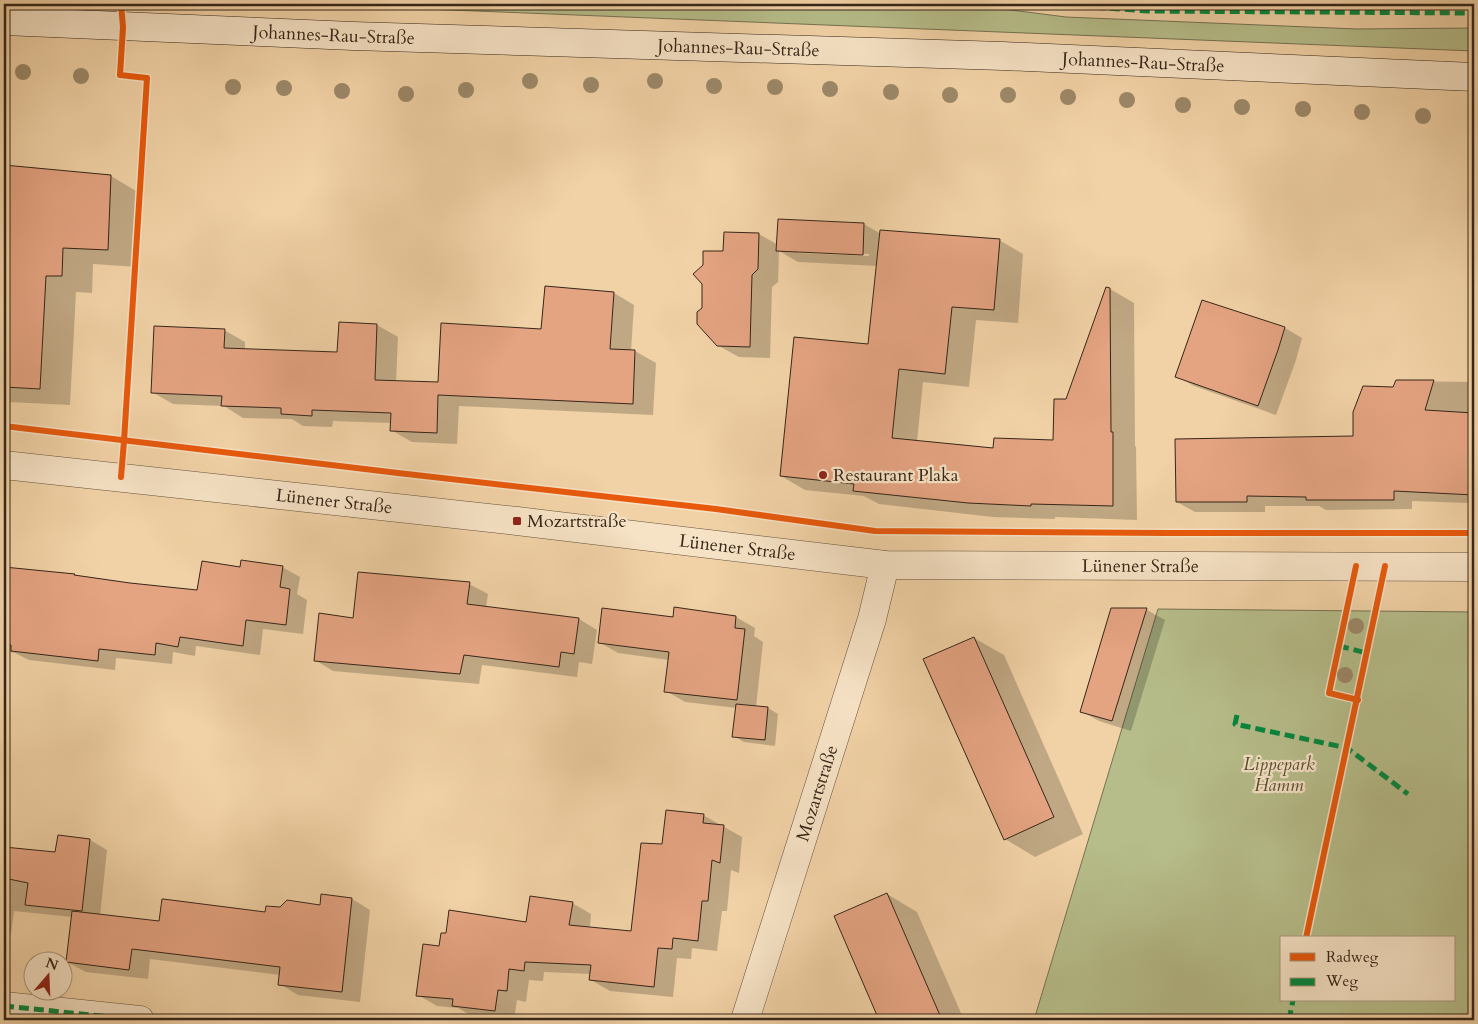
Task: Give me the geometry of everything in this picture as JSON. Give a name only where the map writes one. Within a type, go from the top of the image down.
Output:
[{"type":"street","name":"Johannes-Rau-Straße","points":[[4,22],[363,36],[993,55],[1474,76]]},
{"type":"street","name":"Lünener Straße","points":[[4,465],[517,521],[885,565],[1474,567]]},
{"type":"street","name":"Mozartstraße","points":[[745,1020],[872,619],[885,565]]},
{"type":"street","points":[[4,1006],[140,1020]]},
{"type":"green space","points":[[301,4],[964,4],[1066,17],[1357,29],[1474,28],[1474,51]]},
{"type":"green space","name":"Lippepark Hamm","points":[[1158,609],[1474,612],[1474,1020],[1034,1020]]},
{"type":"building","points":[[4,165],[111,175],[108,250],[63,248],[62,276],[46,276],[40,389],[4,387]]},
{"type":"building","points":[[778,219],[864,223],[863,255],[776,251]]},
{"type":"building","points":[[880,230],[1000,239],[994,310],[952,307],[945,374],[899,369],[892,438],[993,448],[994,438],[1053,440],[1054,399],[1066,399],[1106,287],[1110,288],[1113,506],[1031,504],[1031,506],[968,503],[853,491],[854,484],[780,476],[794,337],[868,344]]},
{"type":"building","points":[[724,232],[759,233],[758,269],[752,275],[750,347],[717,346],[697,324],[697,312],[702,308],[702,284],[693,274],[703,265],[703,251],[723,251]]},
{"type":"building","points":[[545,286],[614,292],[610,349],[635,350],[633,404],[438,395],[437,433],[390,431],[391,413],[312,410],[312,416],[281,414],[281,408],[221,406],[222,396],[151,393],[154,326],[225,329],[224,348],[337,352],[339,322],[377,324],[375,380],[438,382],[441,323],[541,329]]},
{"type":"building","points":[[1202,300],[1285,327],[1258,406],[1175,377]]},
{"type":"building","points":[[1396,380],[1434,380],[1425,410],[1474,413],[1474,495],[1394,491],[1394,500],[1306,500],[1306,497],[1247,496],[1247,502],[1176,502],[1175,439],[1353,436],[1353,412],[1363,386],[1393,387]]},
{"type":"building","points":[[241,560],[283,566],[280,587],[290,589],[286,625],[246,620],[243,646],[180,637],[178,647],[156,643],[155,655],[99,649],[98,661],[11,651],[11,645],[4,644],[4,567],[197,590],[202,561],[240,567]]},
{"type":"building","points":[[358,572],[470,582],[467,604],[579,618],[574,654],[561,652],[559,667],[464,655],[460,674],[314,661],[319,613],[353,618]]},
{"type":"building","points":[[674,607],[736,616],[735,628],[745,629],[737,700],[664,692],[669,652],[598,643],[602,608],[673,617]]},
{"type":"building","points":[[1111,608],[1147,608],[1112,721],[1080,712]]},
{"type":"building","points":[[974,637],[1054,817],[1004,840],[923,659]]},
{"type":"building","points":[[736,704],[768,707],[765,740],[732,737]]},
{"type":"building","points":[[666,810],[704,814],[703,823],[724,825],[720,863],[712,860],[708,901],[702,901],[698,941],[673,938],[672,949],[658,948],[654,987],[589,980],[591,965],[525,962],[524,971],[509,969],[507,991],[498,990],[495,1011],[452,1006],[453,999],[416,996],[423,944],[439,946],[441,933],[446,933],[449,910],[526,922],[530,896],[573,902],[569,925],[631,931],[641,843],[662,844]]},
{"type":"building","points":[[58,835],[90,839],[82,911],[25,905],[28,883],[4,878],[4,847],[55,852]]},
{"type":"building","points":[[887,893],[942,1020],[879,1020],[834,916]]},
{"type":"building","points":[[321,894],[352,898],[342,992],[278,985],[280,967],[132,949],[129,970],[72,963],[72,952],[67,952],[72,911],[159,921],[162,899],[265,912],[266,906],[280,907],[287,900],[320,905]]},
{"type":"marked path","points":[[1050,4],[1148,11],[1474,13]]},
{"type":"marked path","points":[[1339,646],[1367,653]]},
{"type":"marked path","points":[[1237,715],[1235,724],[1347,748],[1408,794]]},
{"type":"marked path","points":[[1289,1020],[1293,1002]]},
{"type":"marked path","points":[[4,1006],[140,1020]]},
{"type":"cycle path","points":[[121,4],[123,27],[120,75],[147,78],[121,477]]},
{"type":"cycle path","points":[[4,426],[716,509],[875,531],[1474,533]]},
{"type":"cycle path","points":[[1356,566],[1329,693],[1358,700]]},
{"type":"cycle path","points":[[1306,936],[1385,566]]},
{"type":"place","name":"Restaurant Plaka","points":[[823,475]]},
{"type":"place","name":"Mozartstraße","points":[[517,521]]}]
